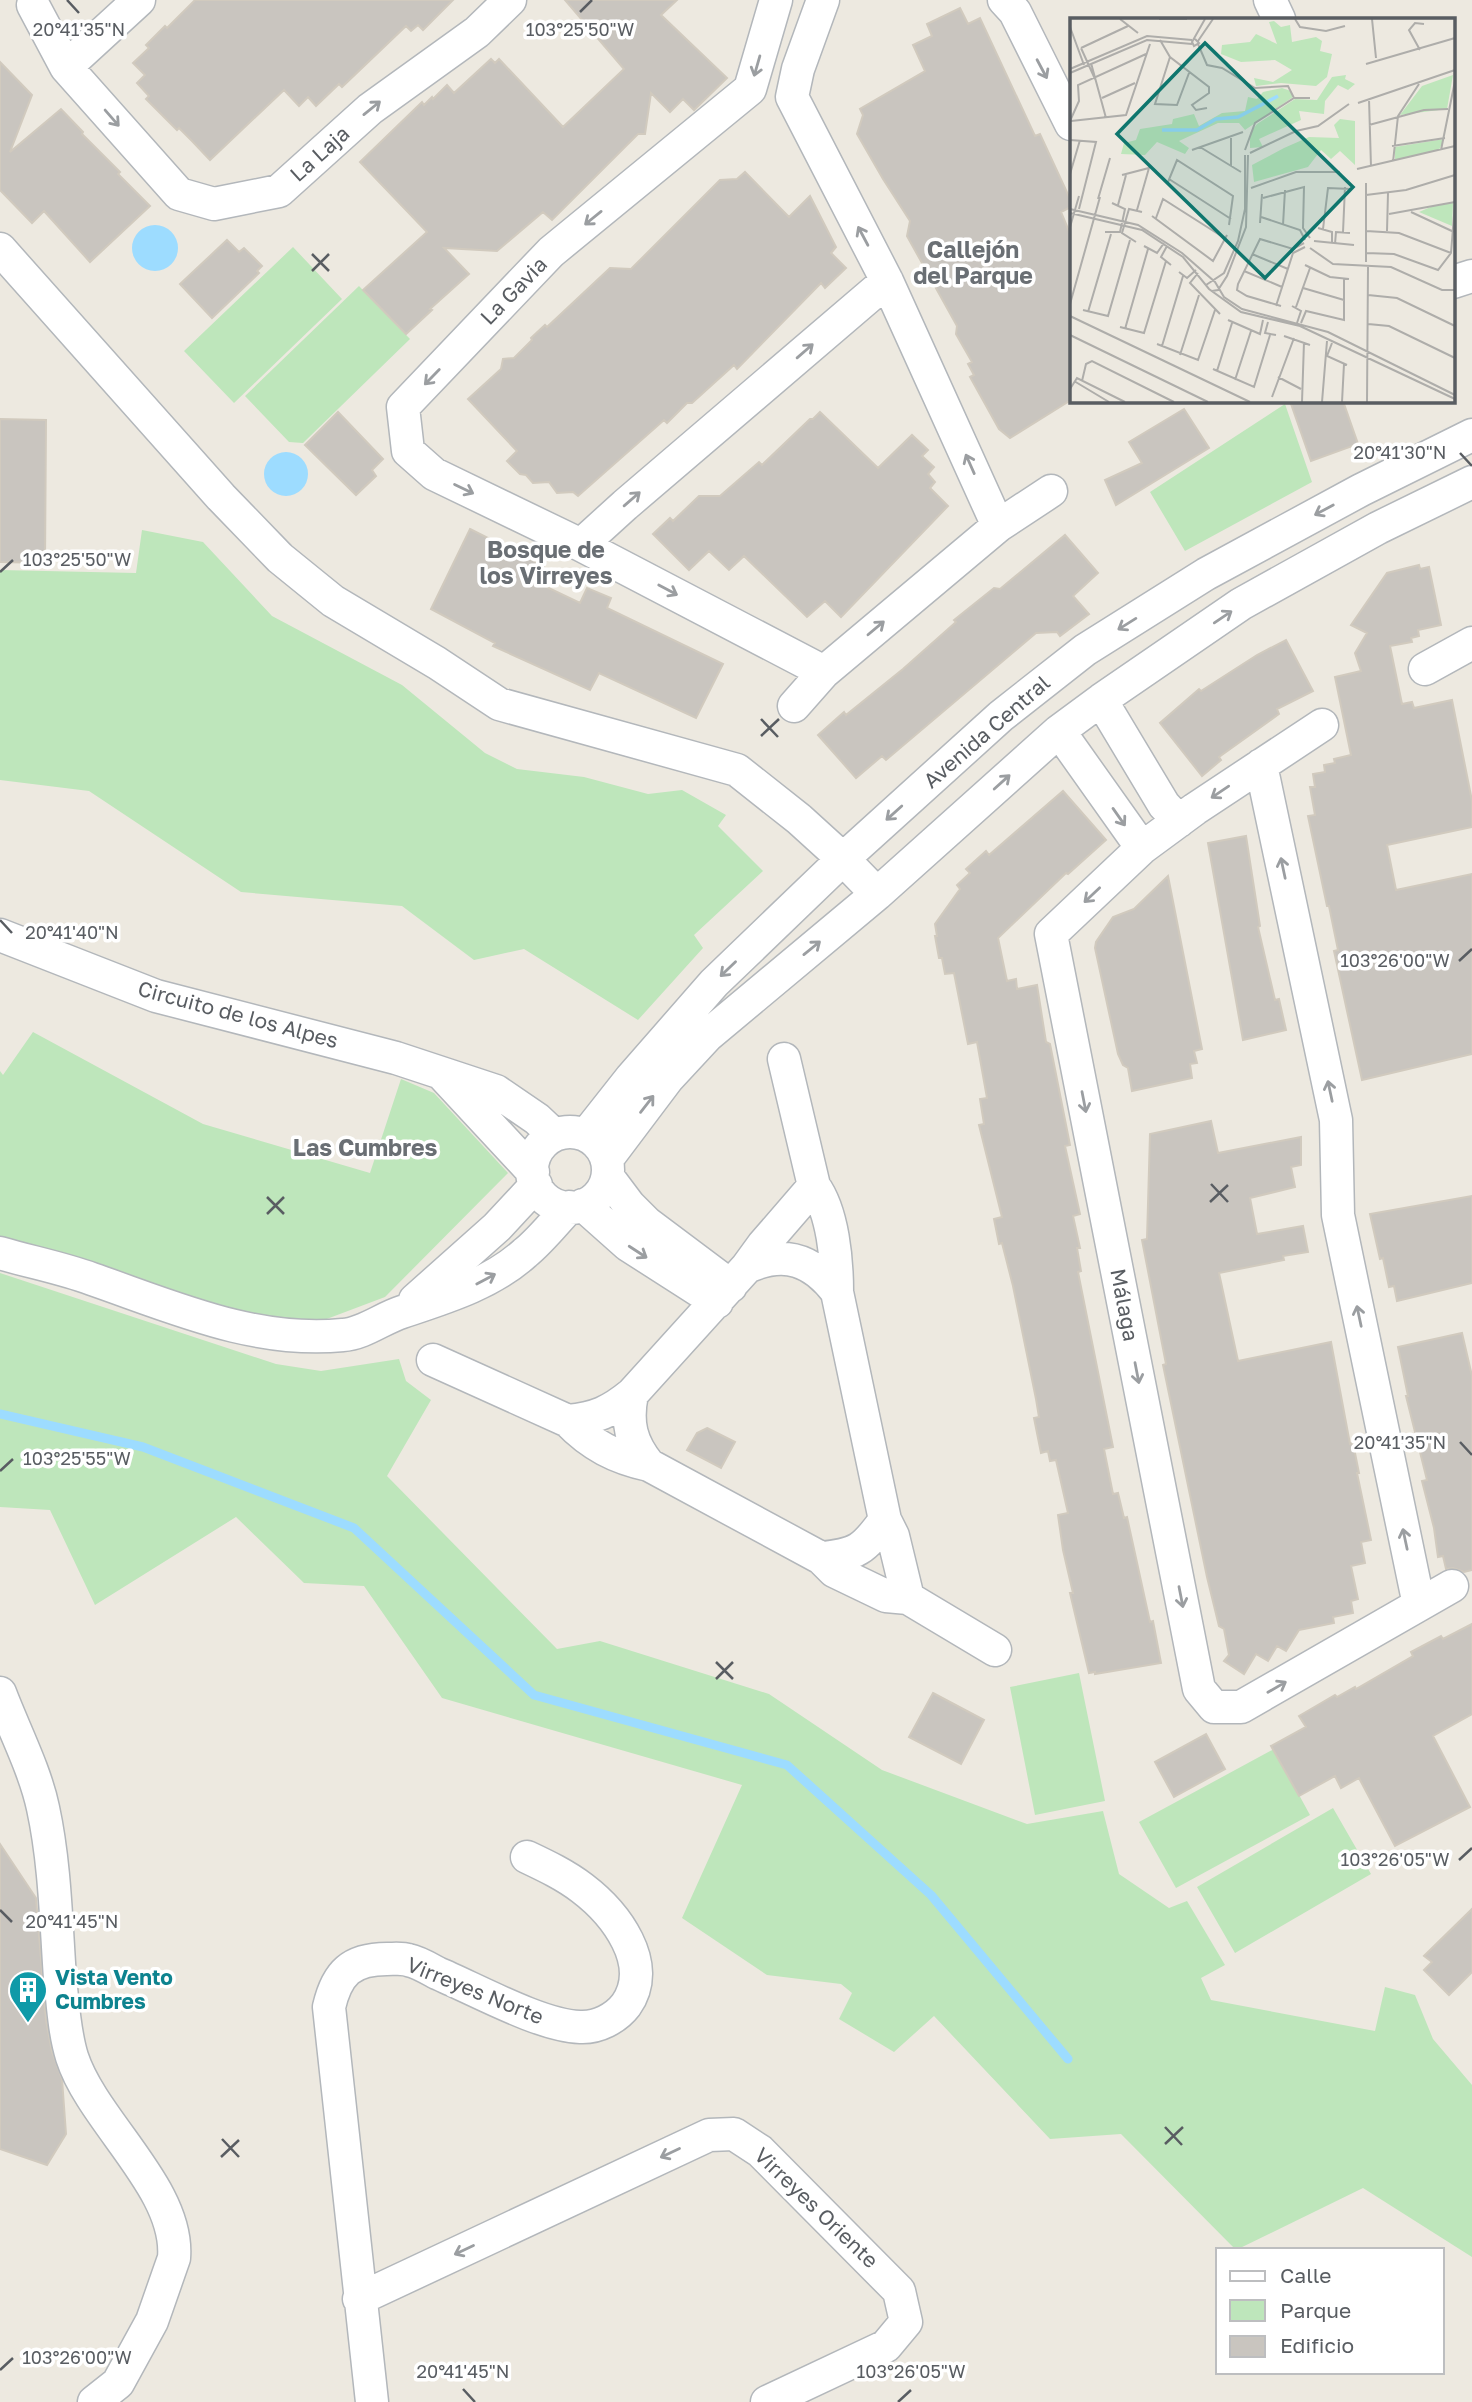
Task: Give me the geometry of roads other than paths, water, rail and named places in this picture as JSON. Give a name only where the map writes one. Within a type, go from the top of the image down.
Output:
[{"type":"street","points":[[66,67],[139,0]]},
{"type":"street","name":"La Laja","points":[[33,5],[66,67],[179,194],[214,204],[279,191],[370,109],[477,32],[510,0]]},
{"type":"street","name":"La Gavia","points":[[776,0],[751,89],[551,253],[403,407],[408,451],[434,474],[581,545],[824,672]]},
{"type":"street","points":[[823,0],[798,69],[792,97],[887,281],[999,526]]},
{"type":"street","points":[[1004,0],[1015,12],[1070,122]]},
{"type":"street","points":[[1270,0],[1279,18]]},
{"type":"street","points":[[0,249],[280,558],[333,601],[437,663],[499,704],[737,770],[799,819],[877,894]]},
{"type":"street","points":[[1454,282],[1472,276]]},
{"type":"street","points":[[581,545],[887,281]]},
{"type":"street","name":"Avenida Central","points":[[607,1168],[667,1077],[696,1026],[714,983],[843,859],[1001,716],[1085,650],[1206,574],[1361,490],[1472,435]]},
{"type":"street","name":"Avenida Central","points":[[586,1135],[696,1026],[877,894],[1059,731],[1101,699],[1241,604],[1378,528],[1472,482]]},
{"type":"street","points":[[1361,490],[1378,528]]},
{"type":"street","points":[[794,706],[824,672],[999,526],[1051,491]]},
{"type":"street","points":[[1425,669],[1472,645]]},
{"type":"street","points":[[1101,699],[1164,805],[1179,821]]},
{"type":"street","points":[[1059,731],[1142,848],[1322,725]]},
{"type":"street","points":[[1261,765],[1336,1120],[1338,1215],[1419,1605]]},
{"type":"street","points":[[933,778],[966,814]]},
{"type":"street","name":"Málaga","points":[[1142,848],[1051,933],[1199,1689],[1214,1707],[1241,1707],[1452,1586]]},
{"type":"street","name":"Circuito de los Alpes","points":[[0,935],[156,996],[439,1071],[496,1091],[537,1119],[554,1135]]},
{"type":"street","points":[[783,1059],[814,1185],[823,1198],[837,1265],[837,1292],[885,1520],[893,1536],[908,1598]]},
{"type":"street","points":[[439,1071],[534,1179],[544,1197],[555,1205],[576,1206],[628,1245],[731,1285]]},
{"type":"street","points":[[400,1312],[501,1223],[534,1179],[535,1157],[542,1144],[554,1135],[570,1131],[586,1135],[599,1144],[607,1168],[629,1205],[647,1223],[731,1285]]},
{"type":"street","points":[[0,1253],[88,1277],[204,1319],[261,1332],[302,1336],[346,1335],[400,1312],[434,1303],[496,1273],[525,1254],[576,1206],[594,1199],[603,1189],[607,1168]]},
{"type":"street","points":[[568,1421],[592,1418],[614,1409],[632,1394],[731,1285],[814,1185]]},
{"type":"street","points":[[731,1285],[771,1259],[791,1259],[809,1265],[825,1276],[837,1292]]},
{"type":"street","points":[[433,1360],[568,1421],[582,1436],[605,1451],[628,1461],[649,1465],[821,1558],[834,1571],[886,1596],[908,1598],[995,1650]]},
{"type":"street","points":[[632,1394],[628,1413],[630,1432],[637,1450],[649,1465]]},
{"type":"street","points":[[821,1558],[841,1556],[861,1549],[885,1520]]},
{"type":"street","points":[[0,1693],[8,1733],[43,1806],[50,1853],[64,2021],[72,2058],[88,2090],[166,2208],[175,2249],[152,2321],[109,2396]]},
{"type":"street","name":"Virreyes Norte","points":[[372,2402],[329,2007],[333,1989],[342,1973],[356,1963],[380,1959],[407,1959],[550,2022],[582,2027],[607,2022],[622,2011],[633,1996],[637,1979],[634,1952],[608,1912],[583,1889],[527,1857]]},
{"type":"street","name":"Virreyes Oriente","points":[[359,2299],[709,2135],[734,2134],[760,2151],[899,2291],[906,2322],[886,2346],[767,2402]]},
{"type":"water","points":[[155,225],[164,226],[171,232],[177,239],[177,257],[171,264],[164,270],[155,271],[146,270],[139,264],[133,257],[132,248],[133,239],[139,232],[146,226]]},
{"type":"water","points":[[286,452],[295,453],[302,458],[307,465],[307,483],[302,490],[295,495],[286,496],[277,495],[270,490],[265,483],[264,474],[265,465],[270,458],[277,453]]},
{"type":"waterway","points":[[0,1414],[143,1447],[354,1528],[534,1695],[787,1765],[931,1895],[1068,2059]]},
{"type":"place","name":"Vista Vento Cumbres","points":[[28,2024]]},
{"type":"district","name":"Callejón del Parque","points":[[973,263]]},
{"type":"district","name":"Bosque de los Virreyes","points":[[546,563]]},
{"type":"district","name":"Las Cumbres","points":[[365,1148]]}]
